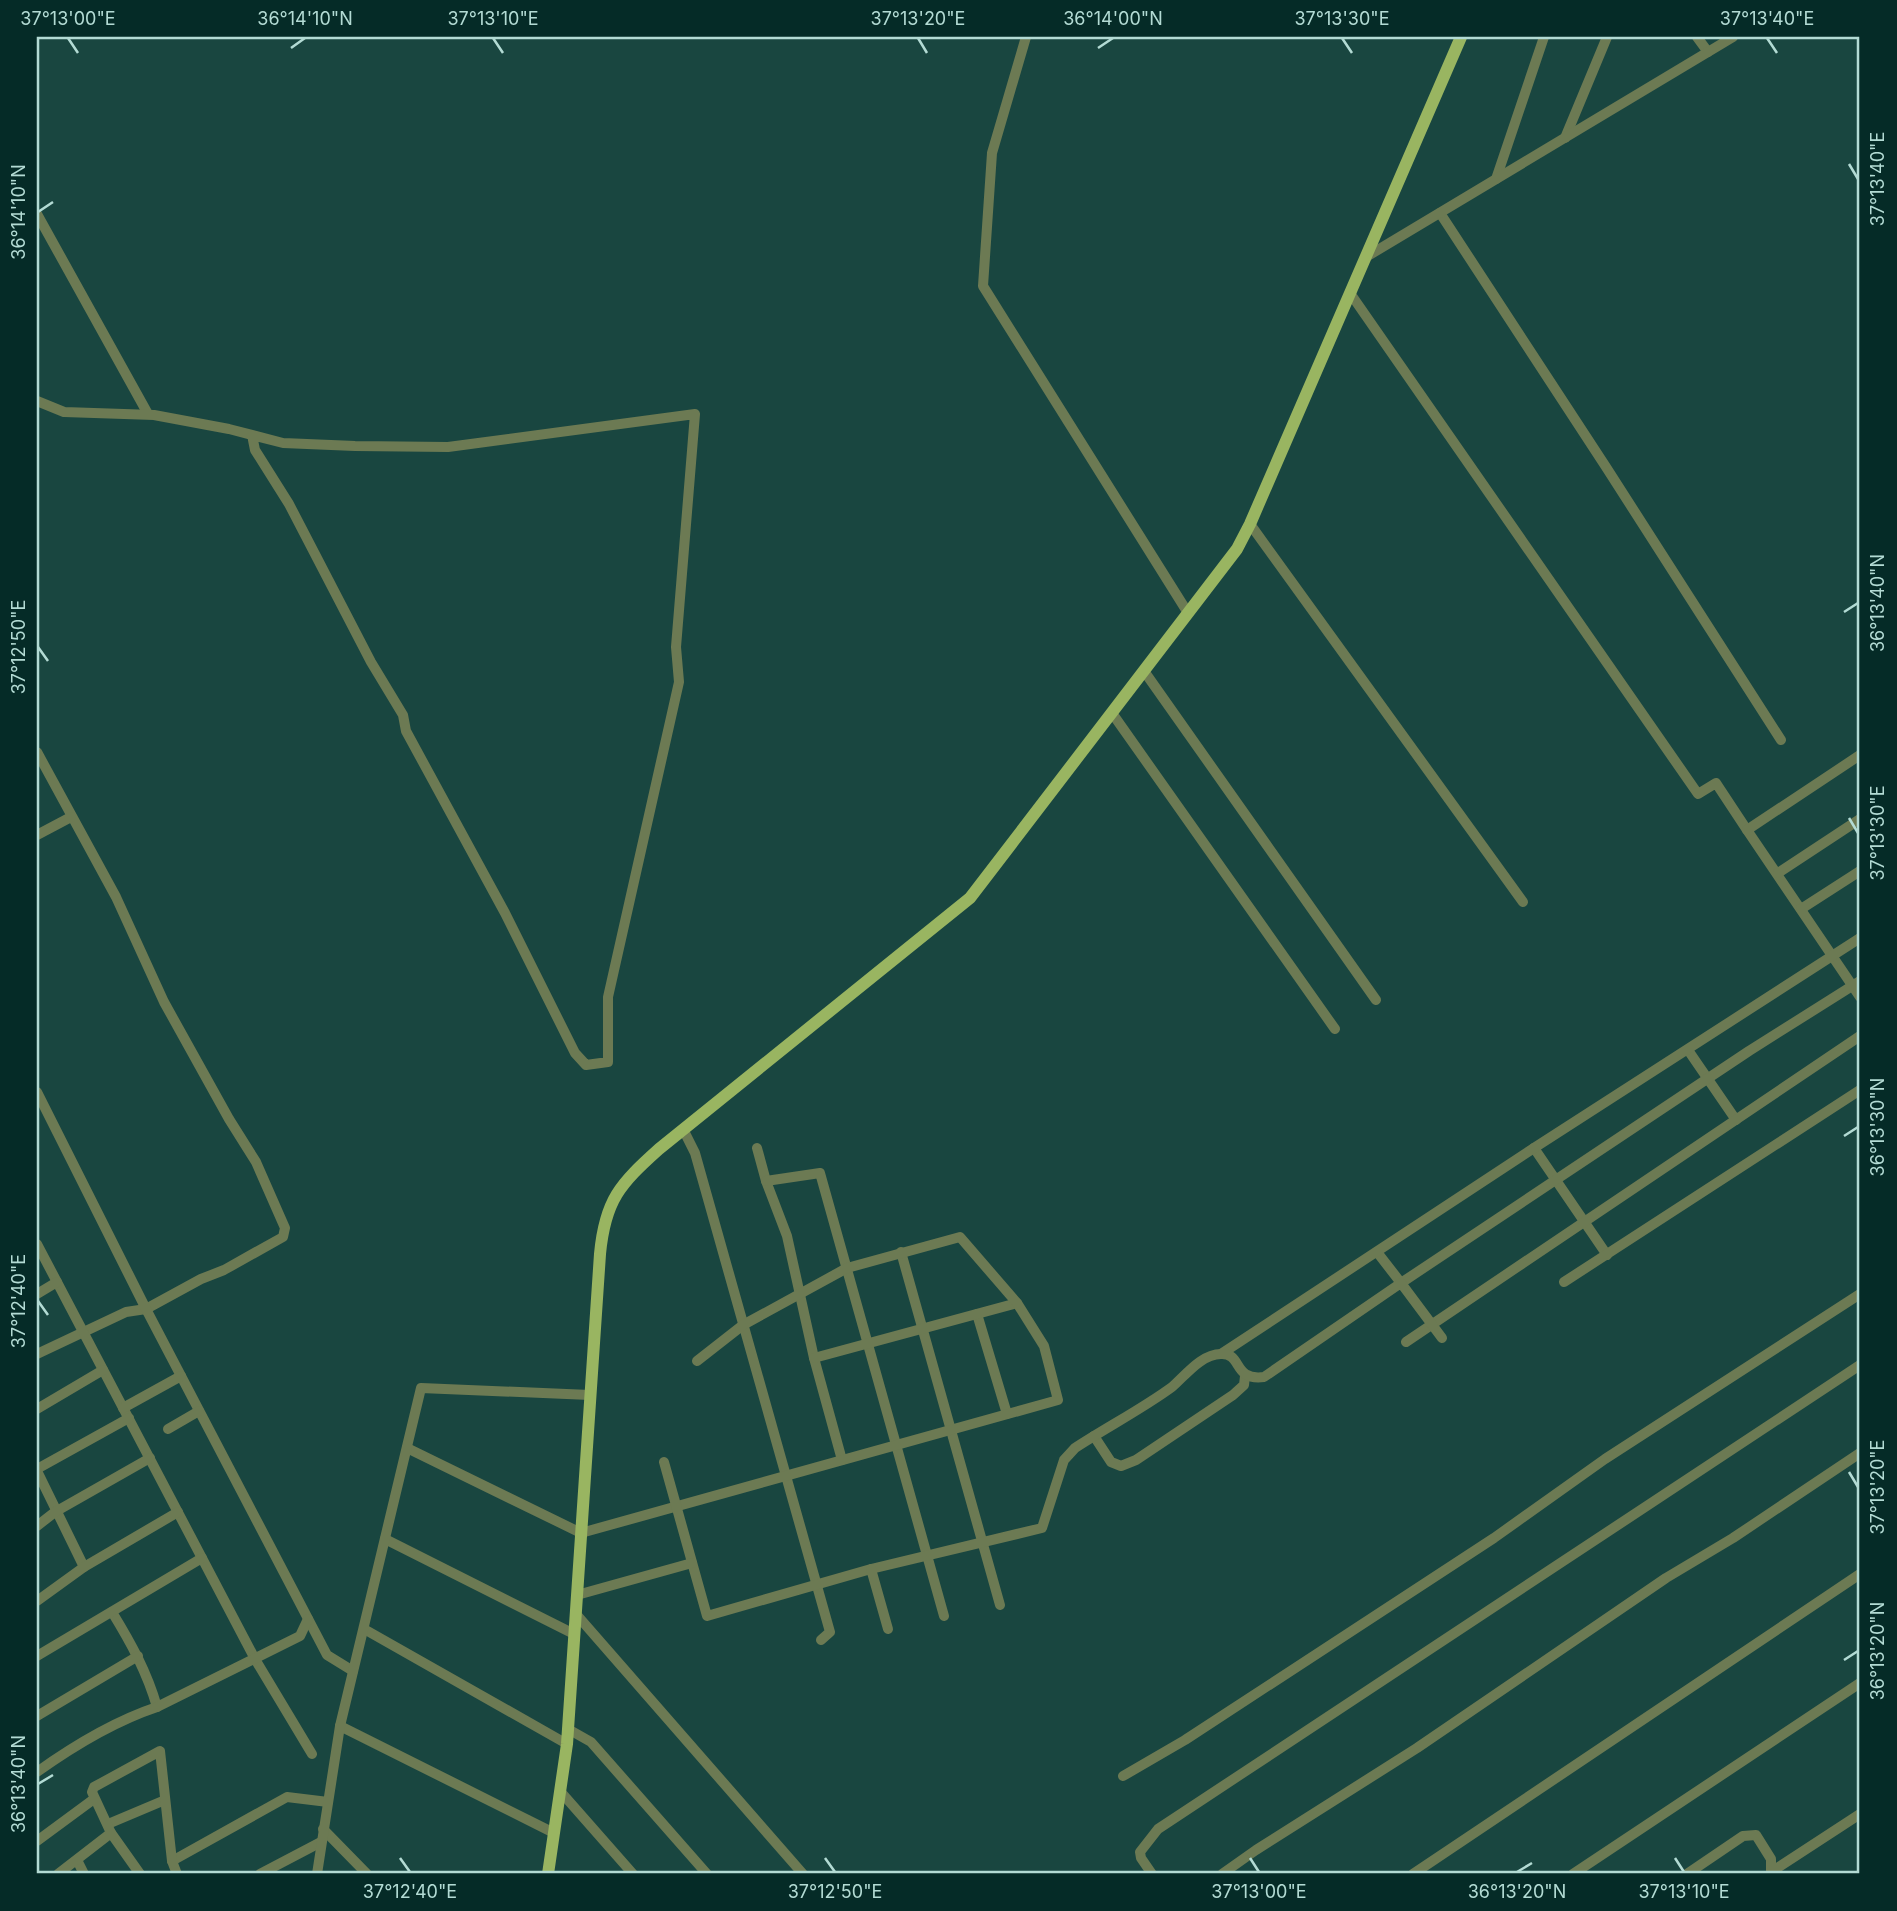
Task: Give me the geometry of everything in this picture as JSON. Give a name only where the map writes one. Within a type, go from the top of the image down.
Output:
[{"type":"main road","points":[[548,1874],[567,1744],[602,1227],[610,1205],[620,1187],[638,1168],[683,1129],[970,898],[1237,549],[1461,37]]},
{"type":"street","points":[[1026,37],[992,153],[983,286],[1188,613]]},
{"type":"street","points":[[1496,179],[1544,37]]},
{"type":"street","points":[[1565,139],[1606,37]]},
{"type":"street","points":[[1698,37],[1708,52]]},
{"type":"street","points":[[1366,257],[1733,37]]},
{"type":"street","points":[[1440,213],[1781,740]]},
{"type":"street","points":[[37,214],[148,414]]},
{"type":"street","points":[[1350,293],[1698,794],[1716,783],[1833,957],[1856,983],[1860,997]]},
{"type":"street","points":[[37,401],[64,412],[148,414],[252,435],[283,443],[448,447],[695,414],[677,647],[679,682],[608,997],[608,1062],[586,1066],[575,1053],[505,913],[406,731],[403,715],[371,662],[289,504],[255,450],[252,435]]},
{"type":"street","points":[[1250,524],[1523,902]]},
{"type":"street","points":[[1144,671],[1376,1000]]},
{"type":"street","points":[[1112,713],[1335,1029]]},
{"type":"street","points":[[37,752],[116,897],[164,1002],[256,1162],[285,1228],[283,1237],[224,1270],[201,1279],[146,1309],[126,1312],[37,1354]]},
{"type":"street","points":[[1747,830],[1860,755]]},
{"type":"street","points":[[37,835],[71,817]]},
{"type":"street","points":[[1778,873],[1860,819]]},
{"type":"street","points":[[1801,909],[1860,871]]},
{"type":"street","points":[[664,1462],[707,1616],[871,1569],[1042,1528],[1064,1460],[1075,1448],[1172,1387],[1204,1360],[1221,1354],[1860,938]]},
{"type":"street","points":[[1245,1376],[1264,1377],[1401,1283],[1856,983]]},
{"type":"street","points":[[1406,1342],[1860,1036]]},
{"type":"street","points":[[1688,1050],[1736,1120]]},
{"type":"street","points":[[1564,1282],[1860,1090]]},
{"type":"street","points":[[37,1092],[146,1309],[327,1655],[354,1671]]},
{"type":"street","points":[[683,1129],[695,1153],[830,1632],[821,1640]]},
{"type":"street","points":[[757,1147],[766,1181],[787,1236],[814,1358],[842,1460]]},
{"type":"street","points":[[1534,1148],[1607,1255]]},
{"type":"street","points":[[766,1181],[820,1172],[944,1616]]},
{"type":"street","points":[[407,1448],[581,1533],[1058,1400],[1044,1346],[1017,1303],[961,1237],[846,1268],[743,1325],[697,1361]]},
{"type":"street","points":[[37,1244],[255,1659],[312,1754]]},
{"type":"street","points":[[901,1252],[1000,1605]]},
{"type":"street","points":[[1377,1252],[1442,1338]]},
{"type":"street","points":[[37,1294],[57,1282]]},
{"type":"street","points":[[1122,1776],[1185,1740],[1494,1538],[1605,1459],[1860,1294]]},
{"type":"street","points":[[814,1358],[1017,1303]]},
{"type":"street","points":[[977,1314],[1007,1414]]},
{"type":"street","points":[[1094,1436],[1111,1462],[1121,1466],[1136,1460],[1244,1385],[1245,1376],[1233,1358],[1221,1354]]},
{"type":"street","points":[[1152,1874],[1140,1852],[1158,1829],[1860,1365]]},
{"type":"street","points":[[37,1409],[103,1370]]},
{"type":"street","points":[[123,1408],[181,1376]]},
{"type":"street","points":[[317,1874],[340,1726],[421,1388],[590,1395]]},
{"type":"street","points":[[168,1429],[199,1411]]},
{"type":"street","points":[[84,1567],[55,1512],[37,1470],[129,1419]]},
{"type":"street","points":[[1222,1874],[1417,1748],[1666,1578],[1733,1538],[1860,1454]]},
{"type":"street","points":[[37,1526],[55,1512],[150,1458]]},
{"type":"street","points":[[37,1601],[84,1567],[178,1512]]},
{"type":"street","points":[[385,1539],[574,1634]]},
{"type":"street","points":[[37,1656],[202,1558]]},
{"type":"street","points":[[577,1595],[692,1563]]},
{"type":"street","points":[[871,1569],[888,1629]]},
{"type":"street","points":[[1413,1874],[1860,1574]]},
{"type":"street","points":[[112,1612],[138,1656],[157,1707]]},
{"type":"street","points":[[576,1614],[803,1874]]},
{"type":"street","points":[[37,1772],[86,1741],[300,1636],[308,1619]]},
{"type":"street","points":[[364,1629],[567,1744]]},
{"type":"street","points":[[37,1716],[138,1656]]},
{"type":"street","points":[[1573,1874],[1860,1683]]},
{"type":"street","points":[[340,1726],[554,1833]]},
{"type":"street","points":[[568,1729],[591,1742],[707,1874]]},
{"type":"street","points":[[140,1874],[110,1828],[92,1792],[94,1787],[160,1751],[172,1861],[177,1874]]},
{"type":"street","points":[[560,1791],[633,1874]]},
{"type":"street","points":[[172,1861],[287,1797],[328,1802]]},
{"type":"street","points":[[37,1841],[94,1799]]},
{"type":"street","points":[[58,1874],[77,1860],[110,1828],[165,1800]]},
{"type":"street","points":[[1688,1874],[1743,1836],[1756,1835],[1771,1859],[1771,1872],[1860,1814]]},
{"type":"street","points":[[323,1829],[366,1874]]},
{"type":"street","points":[[260,1874],[321,1842]]},
{"type":"street","points":[[77,1860],[84,1874]]}]
